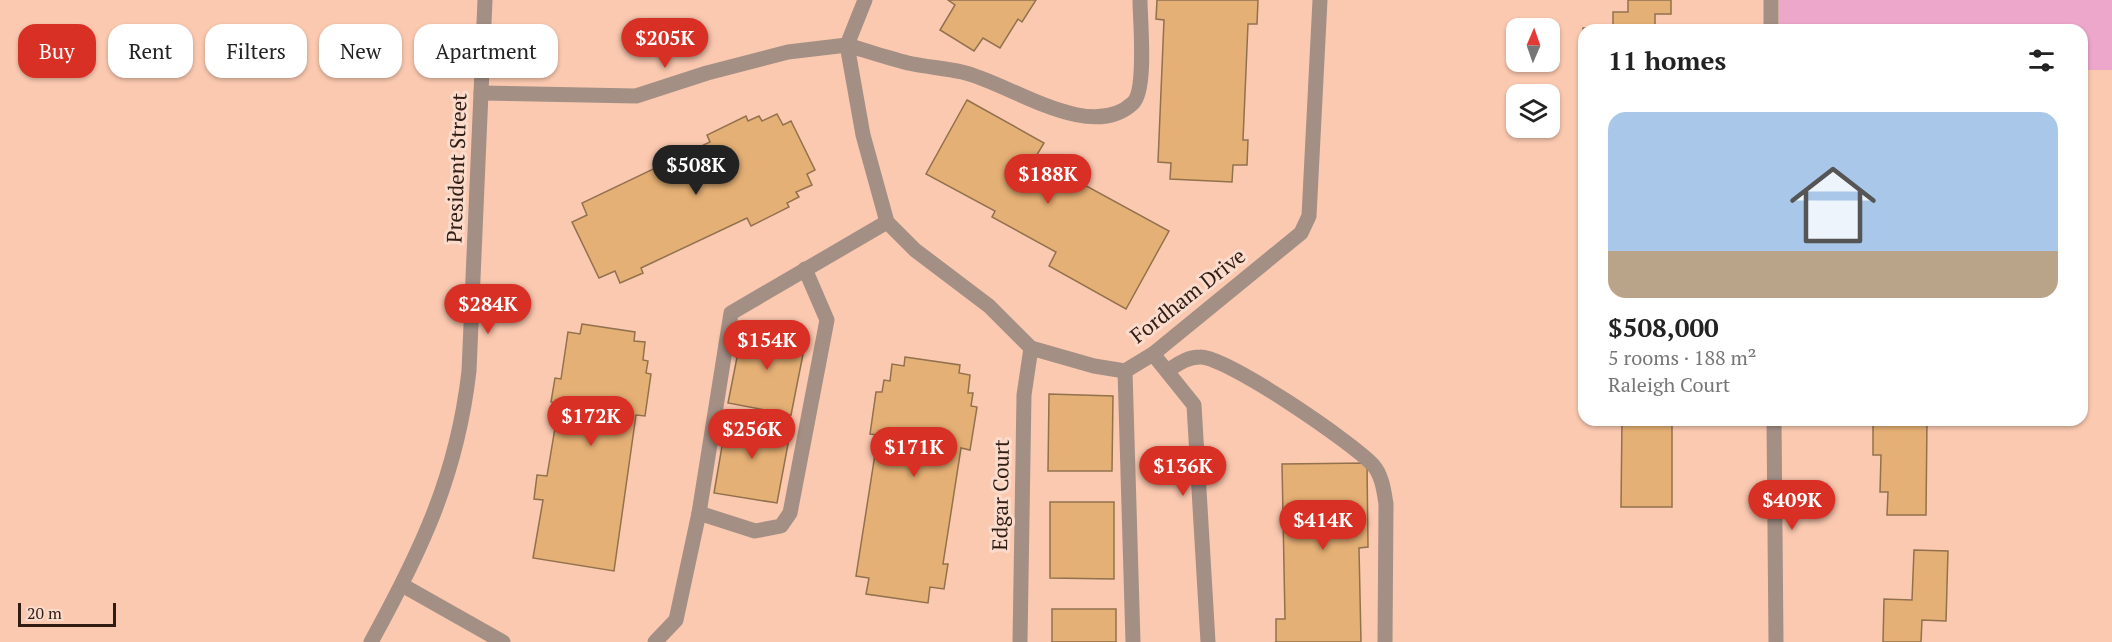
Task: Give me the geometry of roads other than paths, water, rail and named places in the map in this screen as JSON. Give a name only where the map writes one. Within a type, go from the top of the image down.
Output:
[{"type":"street","name":"President Street","points":[[371,642],[402,585],[448,480],[464,414],[470,371],[485,0]]},
{"type":"street","points":[[847,45],[865,0]]},
{"type":"street","points":[[481,93],[636,96],[707,73],[788,52],[847,45],[907,63],[962,72],[995,82],[1042,106],[1096,117],[1122,111],[1135,102],[1140,87],[1140,0]]},
{"type":"street","name":"Fordham Drive","points":[[847,45],[863,135],[887,222],[915,250],[988,306],[1031,348],[1094,366],[1125,370],[1153,354],[1301,233],[1309,216],[1320,0]]},
{"type":"street","points":[[1771,0],[1771,24]]},
{"type":"street","points":[[656,642],[675,620],[699,513],[731,313],[887,222]]},
{"type":"street","points":[[699,513],[755,531],[781,526],[790,513],[827,320],[805,269]]},
{"type":"street","name":"Edgar Court","points":[[1020,642],[1024,395],[1031,348]]},
{"type":"street","points":[[1153,354],[1194,405],[1208,642]]},
{"type":"street","points":[[1167,371],[1186,359],[1202,356],[1228,366],[1331,433],[1374,466],[1383,483],[1386,504],[1385,642]]},
{"type":"street","points":[[1125,370],[1133,642]]},
{"type":"street","points":[[1774,426],[1776,642]]},
{"type":"street","points":[[402,585],[503,642]]}]
